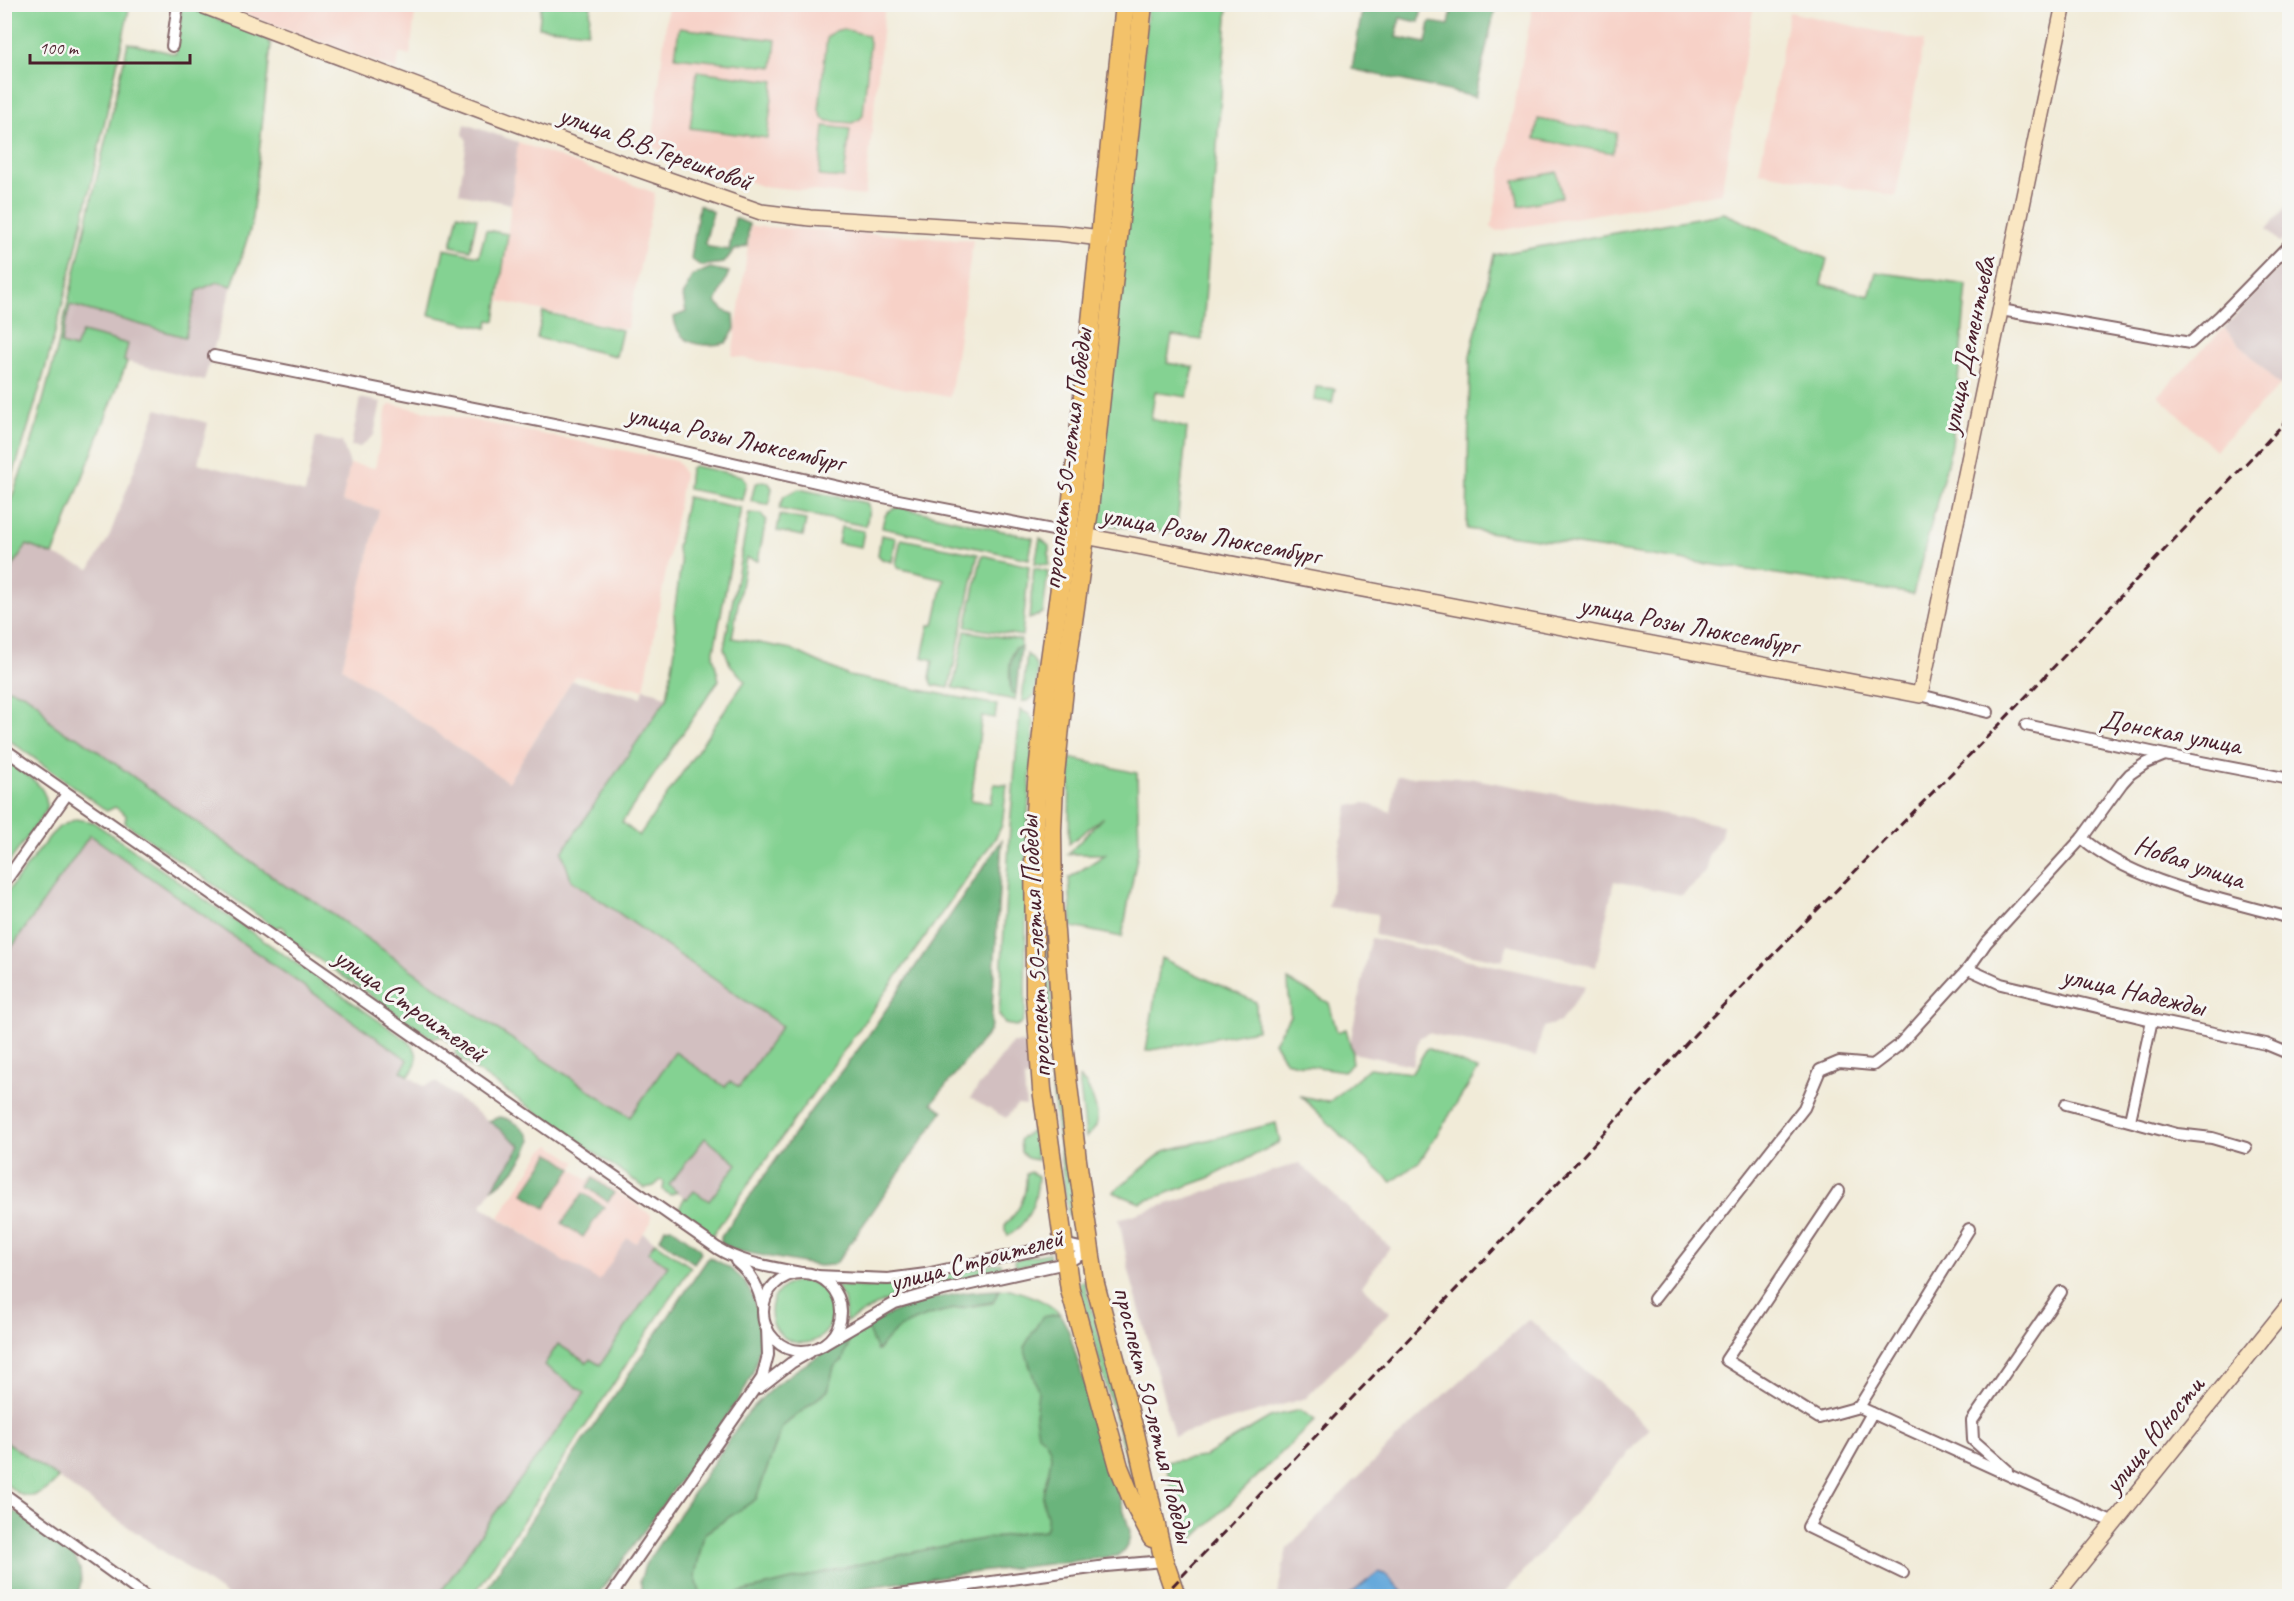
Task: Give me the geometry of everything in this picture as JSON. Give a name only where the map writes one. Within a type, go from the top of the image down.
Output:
[{"type":"main road","name":"проспект 50-летия Победы","points":[[1125,4],[1086,536],[1064,687],[1054,783],[1053,904],[1064,1044],[1089,1250],[1102,1315],[1135,1433],[1164,1561]]},
{"type":"main road","name":"проспект 50-летия Победы","points":[[1143,4],[1042,724],[1034,830],[1036,1019],[1042,1089],[1063,1244],[1078,1321],[1119,1467],[1133,1502],[1164,1561]]},
{"type":"main road","points":[[1164,1561],[1176,1596]]},
{"type":"street","points":[[172,46],[178,4]]},
{"type":"street","name":"улица В.В.Терешковой","points":[[199,4],[629,166],[761,212],[810,218],[1109,238]]},
{"type":"street","name":"улица Дементьева","points":[[1920,695],[2064,4]]},
{"type":"street","points":[[2001,310],[2190,343],[2220,316],[2289,244]]},
{"type":"street","name":"улица Розы Люксембург","points":[[214,356],[603,434],[878,496],[1920,695],[1988,712]]},
{"type":"street","name":"Донская улица","points":[[2026,725],[2289,779]]},
{"type":"street","name":"улица Строителей","points":[[4,749],[731,1257],[801,1273]]},
{"type":"street","points":[[1654,1299],[1804,1108],[1820,1070],[1839,1062],[1873,1065],[1898,1046],[1968,969],[1986,943],[2082,838],[2130,774],[2146,763],[2165,755]]},
{"type":"street","points":[[4,883],[68,795]]},
{"type":"street","name":"Новая улица","points":[[2082,838],[2096,850],[2146,877],[2289,918]]},
{"type":"street","name":"улица Надежды","points":[[1968,969],[2001,984],[2266,1044],[2289,1054]]},
{"type":"street","points":[[2130,1120],[2152,1020]]},
{"type":"street","points":[[2066,1104],[2177,1134],[2212,1138],[2246,1148]]},
{"type":"street","points":[[1839,1191],[1726,1360],[1819,1418],[1858,1407],[2114,1523]]},
{"type":"street","points":[[1858,1407],[1969,1229]]},
{"type":"street","name":"улица Строителей","points":[[816,1276],[859,1280],[906,1277],[1063,1244],[1089,1250]]},
{"type":"street","name":"улица Строителей","points":[[752,1394],[778,1372],[895,1303],[1066,1263],[1089,1250]]},
{"type":"street","points":[[611,1596],[712,1448],[752,1394],[766,1366],[767,1328],[759,1292],[751,1275],[731,1257]]},
{"type":"street","points":[[763,1312],[766,1298],[773,1286],[786,1276],[801,1273],[816,1276],[830,1284],[838,1296],[841,1311],[839,1326],[831,1338],[819,1347],[803,1351],[789,1349],[776,1341],[767,1328]]},
{"type":"street","points":[[2016,1479],[1973,1440],[1972,1420],[2061,1292]]},
{"type":"street","name":"улица Юности","points":[[2055,1596],[2289,1304]]},
{"type":"street","points":[[1872,1413],[1808,1527],[1903,1573]]},
{"type":"street","points":[[4,1494],[145,1596]]},
{"type":"street","points":[[891,1596],[1106,1566],[1164,1561]]},
{"type":"shaded area","points":[[220,5],[416,5],[410,55],[399,54],[397,70]]},
{"type":"shaded area","points":[[668,5],[885,5],[865,196],[761,186],[652,147]]},
{"type":"shaded area","points":[[1533,5],[1754,5],[1721,193],[1497,231],[1491,227]]},
{"type":"shaded area","points":[[1789,12],[1924,41],[1896,196],[1759,172]]},
{"type":"shaded area","points":[[465,124],[518,142],[511,204],[459,193],[467,141],[463,134]]},
{"type":"shaded area","points":[[518,142],[655,193],[627,329],[500,301]]},
{"type":"shaded area","points":[[2289,204],[2289,233],[2280,243],[2267,229]]},
{"type":"shaded area","points":[[751,226],[973,240],[950,397],[732,356]]},
{"type":"shaded area","points":[[2289,257],[2289,376],[2280,386],[2224,328]]},
{"type":"shaded area","points":[[217,282],[232,286],[204,381],[124,361],[82,332],[75,348],[60,344],[70,305],[185,337],[196,291]]},
{"type":"shaded area","points":[[2224,328],[2280,386],[2215,450],[2158,395]]},
{"type":"shaded area","points":[[360,398],[381,402],[374,435],[360,447],[351,446]]},
{"type":"shaded area","points":[[391,404],[676,461],[684,475],[644,689],[575,676],[508,782],[342,668],[379,510],[342,502],[350,464],[375,468],[387,408]]},
{"type":"shaded area","points":[[157,409],[208,423],[198,463],[305,493],[316,437],[342,442],[350,464],[342,502],[379,510],[342,668],[508,782],[572,681],[641,697],[644,689],[657,692],[667,698],[562,852],[571,880],[783,1026],[739,1087],[647,1091],[630,1117],[474,1014],[311,899],[287,887],[78,737],[68,734],[50,722],[40,705],[25,694],[5,688],[5,578],[27,545],[90,569],[109,537]]},
{"type":"shaded area","points":[[1397,776],[1469,778],[1723,825],[1721,836],[1709,854],[1705,874],[1682,895],[1614,881],[1596,967],[1508,944],[1502,961],[1375,935],[1378,914],[1328,907],[1348,806],[1365,803],[1391,812]]},
{"type":"shaded area","points":[[90,835],[409,1060],[401,1071],[423,1086],[436,1082],[521,1145],[481,1206],[564,1261],[599,1281],[627,1238],[636,1243],[643,1233],[655,1242],[649,1252],[669,1266],[600,1366],[544,1365],[585,1393],[493,1516],[438,1596],[227,1596],[5,1441],[5,957]]},
{"type":"shaded area","points":[[1371,938],[1586,986],[1560,1022],[1543,1027],[1536,1057],[1428,1033],[1419,1038],[1413,1065],[1357,1054],[1352,1051],[1350,1043]]},
{"type":"shaded area","points":[[1012,1043],[1028,1043],[1032,1077],[1024,1078],[1026,1106],[1017,1105],[1006,1118],[970,1098]]},
{"type":"shaded area","points":[[704,1137],[737,1163],[708,1202],[687,1199],[668,1185]]},
{"type":"shaded area","points":[[550,1145],[576,1162],[573,1169],[587,1180],[594,1175],[651,1215],[651,1222],[636,1243],[627,1238],[599,1282],[499,1217],[542,1151]]},
{"type":"shaded area","points":[[1299,1163],[1390,1247],[1362,1286],[1390,1312],[1306,1398],[1174,1436],[1129,1271],[1119,1219]]},
{"type":"shaded area","points":[[1529,1319],[1649,1429],[1502,1596],[1277,1596],[1287,1548],[1398,1437]]},
{"type":"green space","points":[[5,4],[130,5],[60,315],[25,438],[5,498]]},
{"type":"green space","points":[[182,4],[266,39],[271,44],[251,227],[232,286],[217,282],[197,291],[185,337],[70,305],[61,344],[75,348],[82,332],[128,344],[124,361],[127,362],[53,555],[27,545],[5,578],[4,519],[32,442],[59,341],[128,43],[176,54]]},
{"type":"green space","points":[[541,5],[591,5],[588,32],[539,27]]},
{"type":"green space","points":[[1148,5],[1228,5],[1202,340],[1172,336],[1167,363],[1194,367],[1187,397],[1155,392],[1151,419],[1187,428],[1177,526],[1171,533],[1094,523]]},
{"type":"green space","points":[[1363,5],[1423,5],[1419,22],[1400,18],[1396,37],[1426,43],[1430,22],[1449,25],[1453,5],[1496,5],[1475,97],[1352,69]]},
{"type":"green space","points":[[679,28],[776,40],[773,67],[675,57]]},
{"type":"green space","points":[[843,29],[867,35],[870,42],[863,115],[852,123],[828,121],[823,119],[819,110],[827,37]]},
{"type":"green space","points":[[697,71],[774,81],[767,138],[690,128]]},
{"type":"green space","points":[[1538,119],[1617,133],[1613,153],[1535,139]]},
{"type":"green space","points":[[824,126],[850,129],[844,178],[819,176]]},
{"type":"green space","points":[[1557,172],[1562,197],[1519,206],[1514,181]]},
{"type":"green space","points":[[699,205],[713,212],[705,243],[709,247],[729,250],[735,218],[749,224],[747,246],[733,251],[724,263],[701,266],[691,259]]},
{"type":"green space","points":[[1724,213],[1827,259],[1821,284],[1869,296],[1876,272],[1967,285],[1952,444],[1913,594],[1467,529],[1470,356],[1494,255]]},
{"type":"green space","points":[[458,214],[477,218],[470,250],[451,246]]},
{"type":"green space","points":[[486,230],[508,234],[495,321],[489,320],[487,328],[429,315],[444,249],[479,256]]},
{"type":"green space","points":[[710,268],[729,272],[716,302],[725,311],[734,314],[735,329],[726,343],[708,345],[685,339],[676,326],[674,317],[686,312],[683,296],[692,276]]},
{"type":"green space","points":[[543,312],[622,330],[616,356],[537,338]]},
{"type":"green space","points":[[1316,387],[1335,389],[1332,403],[1314,400]]},
{"type":"green space","points":[[694,466],[742,476],[746,483],[742,500],[688,489],[690,469]]},
{"type":"green space","points":[[762,481],[768,482],[772,488],[769,505],[751,501],[755,484]]},
{"type":"green space","points":[[799,489],[867,503],[869,509],[866,526],[779,509],[784,496]]},
{"type":"green space","points":[[687,497],[741,508],[713,656],[719,680],[622,822],[639,836],[745,681],[730,664],[724,648],[749,513],[761,514],[766,520],[758,561],[746,558],[732,638],[791,649],[849,676],[997,705],[995,718],[982,716],[971,800],[991,803],[994,784],[1007,785],[1002,825],[996,837],[711,1237],[676,1214],[685,1197],[687,1199],[694,1191],[709,1201],[737,1164],[705,1138],[669,1185],[677,1192],[670,1195],[663,1190],[664,1182],[661,1180],[654,1186],[645,1188],[460,1059],[455,1054],[456,1047],[442,1036],[430,1037],[285,936],[286,930],[281,926],[276,928],[125,823],[126,815],[115,807],[107,811],[5,737],[5,688],[25,694],[40,705],[50,722],[67,734],[78,737],[287,887],[311,899],[474,1014],[630,1117],[675,1052],[725,1087],[730,1081],[739,1087],[782,1026],[571,880],[562,852],[667,698],[676,643],[674,614],[681,563],[677,548]]},
{"type":"green space","points":[[900,507],[1033,538],[1029,559],[882,528],[886,513]]},
{"type":"green space","points":[[780,515],[806,520],[803,536],[777,531]]},
{"type":"green space","points":[[841,527],[864,531],[861,547],[838,543]]},
{"type":"green space","points":[[881,535],[896,538],[892,562],[878,555]]},
{"type":"green space","points":[[1040,538],[1049,546],[1049,565],[1035,563]]},
{"type":"green space","points":[[901,539],[978,554],[949,688],[933,685],[930,678],[933,660],[922,657],[929,625],[934,625],[944,579],[898,568],[896,564]]},
{"type":"green space","points":[[982,555],[1029,566],[1022,636],[966,627]]},
{"type":"green space","points":[[1034,568],[1048,571],[1043,613],[1029,619]]},
{"type":"green space","points":[[1068,572],[1047,904],[1054,1045],[1075,1215],[1068,1216],[1047,1046],[1043,993],[1041,830]]},
{"type":"green space","points":[[965,631],[1021,640],[1021,647],[1015,648],[1010,664],[1011,693],[1016,693],[1015,700],[953,688]]},
{"type":"green space","points":[[1021,647],[1016,693],[1011,693],[1010,665],[1015,648]]},
{"type":"green space","points":[[1027,654],[1037,668],[1037,684],[1035,696],[1022,701]]},
{"type":"green space","points":[[1020,710],[1029,714],[1034,722],[1027,830],[1025,1014],[1022,1023],[1016,1026],[1005,1024],[999,1015],[1010,826]]},
{"type":"green space","points":[[1070,758],[1137,773],[1139,846],[1122,937],[1072,927],[1069,878],[1106,854],[1068,854],[1103,817],[1069,844]]},
{"type":"green space","points":[[5,760],[40,787],[47,802],[46,811],[5,868]]},
{"type":"green space","points":[[76,819],[93,822],[408,1041],[415,1050],[417,1058],[409,1076],[401,1071],[408,1060],[90,835],[5,957],[5,895],[50,836],[59,827]]},
{"type":"green space","points":[[1002,840],[991,1025],[989,1032],[932,1103],[943,1111],[837,1262],[832,1265],[819,1266],[733,1250],[721,1242],[721,1237],[812,1109],[863,1043]]},
{"type":"green space","points":[[1161,958],[1256,1002],[1257,1030],[1146,1051]]},
{"type":"green space","points":[[1288,980],[1329,1003],[1337,1032],[1346,1029],[1352,1051],[1352,1064],[1344,1071],[1285,1061],[1274,1042],[1290,1016]]},
{"type":"green space","points":[[1427,1048],[1478,1070],[1420,1161],[1392,1182],[1301,1096],[1329,1102],[1369,1068],[1412,1073]]},
{"type":"green space","points":[[1079,1078],[1090,1092],[1097,1115],[1095,1128],[1086,1137]]},
{"type":"green space","points":[[499,1117],[518,1125],[531,1140],[516,1168],[492,1189],[521,1146],[489,1121]]},
{"type":"green space","points":[[1276,1123],[1280,1142],[1209,1178],[1140,1203],[1113,1192],[1164,1151]]},
{"type":"green space","points":[[1033,1130],[1037,1160],[1027,1158],[1021,1152],[1020,1139]]},
{"type":"green space","points":[[550,1153],[572,1169],[545,1208],[523,1193]]},
{"type":"green space","points":[[1030,1172],[1038,1176],[1034,1203],[1021,1225],[1008,1236],[1005,1224],[1019,1208],[1024,1195],[1026,1174]]},
{"type":"green space","points":[[593,1178],[614,1193],[608,1202],[587,1187]]},
{"type":"green space","points":[[583,1193],[604,1207],[583,1237],[562,1223]]},
{"type":"green space","points":[[671,1227],[699,1248],[701,1253],[694,1263],[660,1239],[665,1228]]},
{"type":"green space","points":[[655,1242],[691,1267],[473,1596],[438,1596],[493,1516],[585,1393],[544,1365],[558,1344],[587,1363],[590,1359],[600,1365],[668,1266],[648,1252]]},
{"type":"green space","points":[[1049,1253],[1050,1260],[1016,1267],[1015,1260]]},
{"type":"green space","points":[[709,1257],[729,1268],[743,1280],[751,1293],[757,1313],[759,1346],[757,1356],[752,1375],[739,1399],[597,1596],[482,1596],[554,1484]]},
{"type":"green space","points":[[1001,1263],[1002,1271],[896,1295],[846,1322],[844,1299],[835,1285],[864,1287],[894,1285]]},
{"type":"green space","points":[[796,1281],[808,1281],[824,1290],[831,1300],[833,1312],[831,1324],[824,1334],[808,1343],[796,1343],[785,1338],[776,1329],[771,1318],[771,1306],[776,1295],[785,1286]]},
{"type":"green space","points":[[1084,1281],[1139,1484],[1136,1486],[1133,1485],[1079,1285]]},
{"type":"green space","points":[[1010,1289],[1043,1302],[1060,1314],[1042,1317],[1029,1364],[1039,1391],[1035,1415],[1052,1454],[1043,1500],[1049,1519],[1045,1530],[924,1550],[725,1596],[701,1596],[695,1575],[704,1534],[756,1499],[782,1427],[828,1390],[834,1367],[848,1347],[849,1338],[867,1328],[878,1351],[892,1334],[907,1324],[943,1312],[993,1303],[999,1290]]},
{"type":"green space","points":[[999,1290],[993,1302],[943,1312],[907,1324],[891,1335],[877,1351],[867,1328],[896,1311],[923,1301],[961,1293]]},
{"type":"green space","points":[[1060,1314],[1068,1329],[1130,1531],[1126,1548],[1117,1556],[944,1576],[827,1596],[725,1596],[924,1550],[1045,1530],[1047,1517],[1043,1498],[1051,1455],[1045,1441],[1038,1434],[1035,1416],[1038,1391],[1024,1347],[1042,1317]]},
{"type":"green space","points":[[849,1338],[843,1360],[834,1367],[828,1390],[782,1427],[756,1499],[704,1534],[695,1575],[701,1596],[643,1596],[640,1581],[645,1565],[742,1420],[778,1383]]},
{"type":"green space","points":[[1300,1410],[1315,1420],[1187,1545],[1165,1462],[1203,1457],[1270,1417]]},
{"type":"green space","points":[[5,1441],[58,1478],[48,1489],[39,1494],[25,1496],[17,1493],[5,1483]]},
{"type":"green space","points":[[5,1510],[18,1513],[73,1555],[80,1568],[81,1583],[77,1596],[5,1596]]},
{"type":"water","points":[[1378,1572],[1387,1575],[1406,1596],[1348,1596]]},
{"type":"railway","points":[[1163,1596],[1567,1173],[1696,1033],[1997,727],[2290,417]]}]
